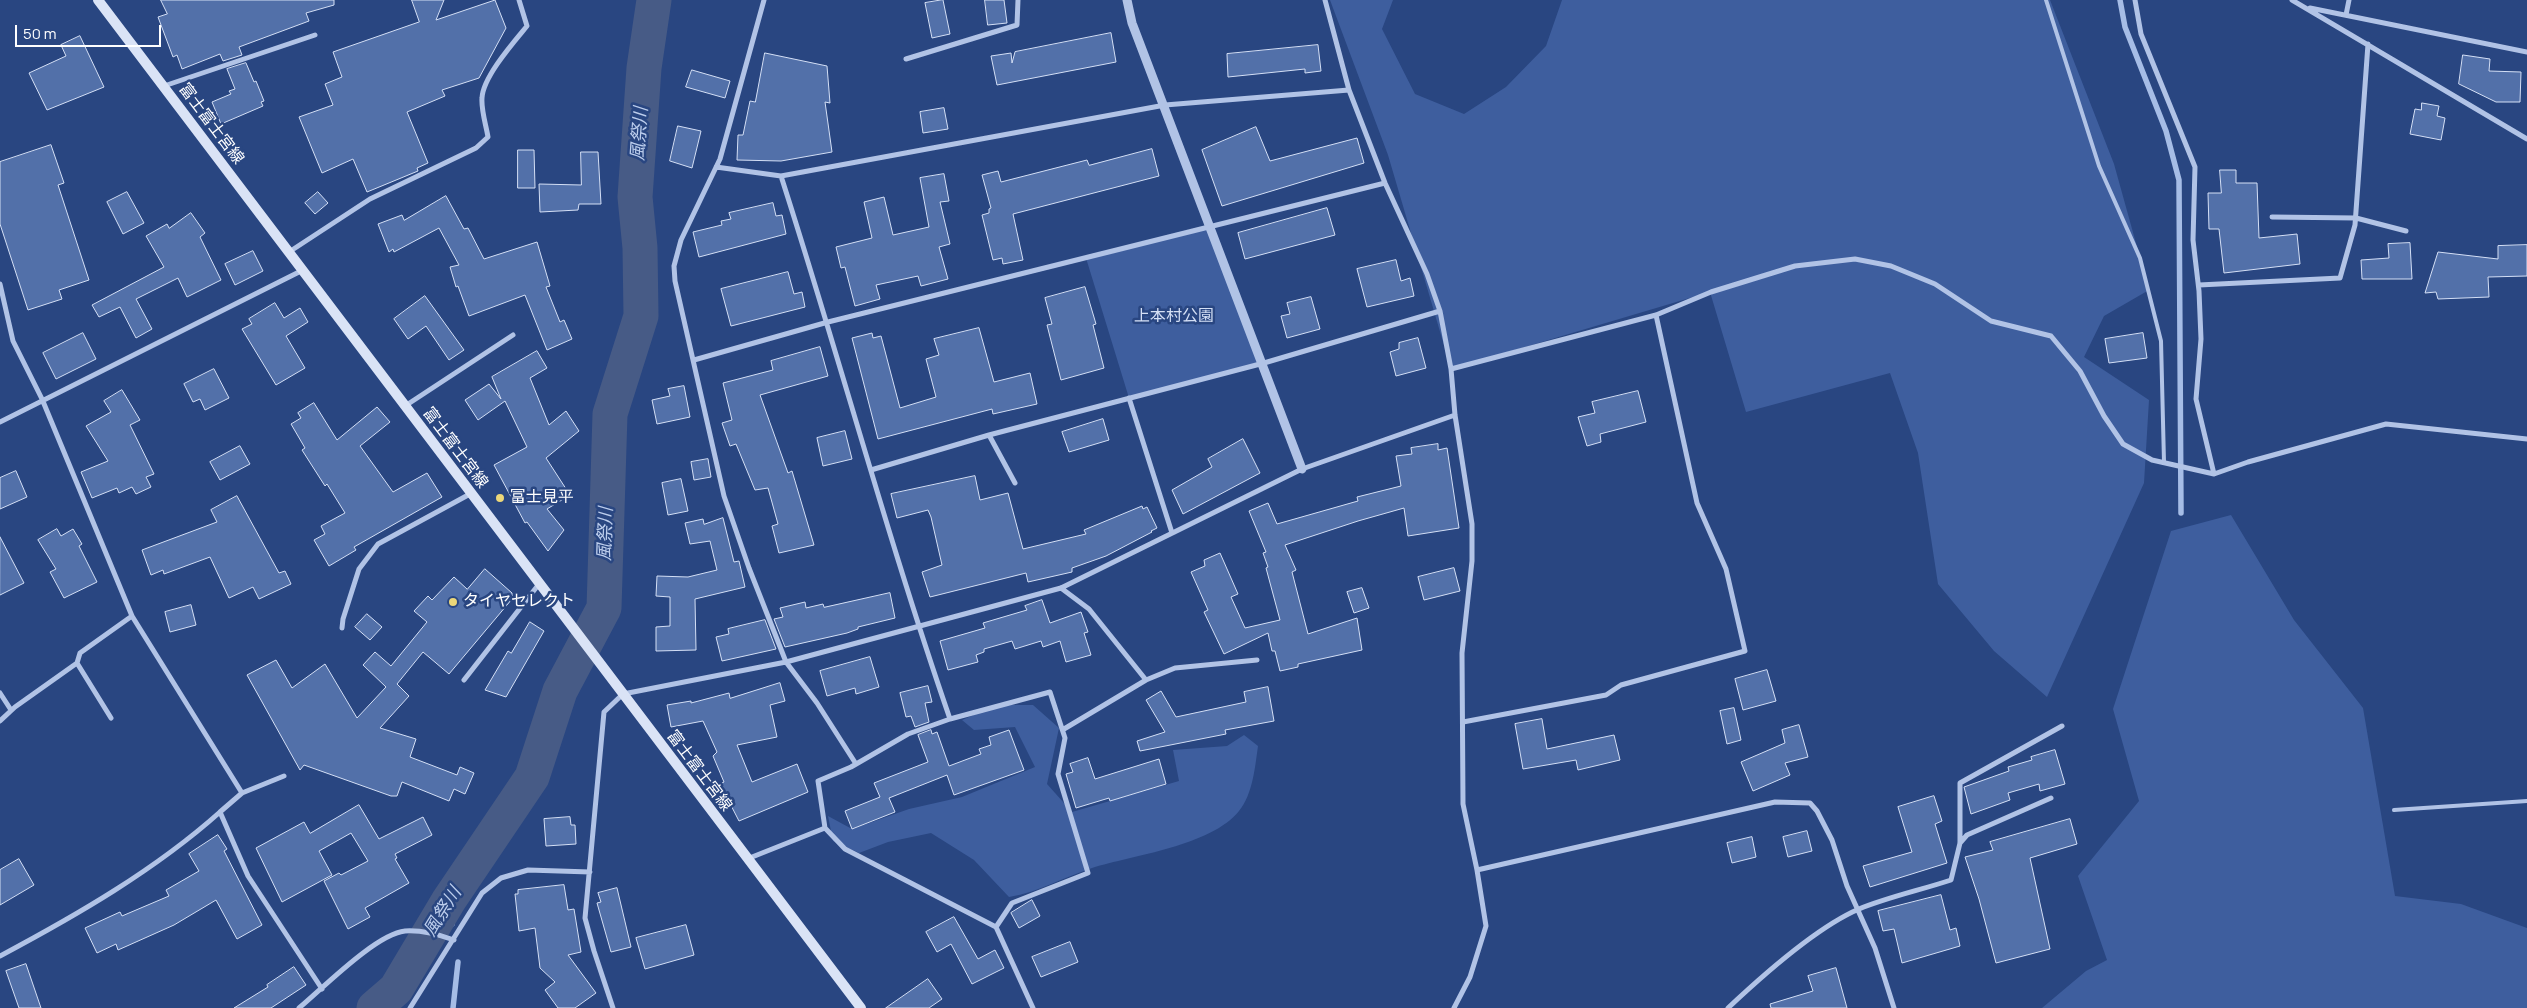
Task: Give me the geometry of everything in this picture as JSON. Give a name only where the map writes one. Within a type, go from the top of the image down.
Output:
[{"type":"main road","name":"富士富士宮線","points":[[98,0],[470,494],[541,582],[623,694],[861,1008]]},
{"type":"street","points":[[289,252],[370,199],[476,148],[488,137],[482,98],[485,86],[506,52],[527,26],[519,0]]},
{"type":"street","points":[[764,0],[720,159],[681,240],[674,266],[675,281],[724,496],[749,568],[786,662],[817,703],[856,764]]},
{"type":"street","points":[[906,59],[1018,25],[1018,0]]},
{"type":"street","points":[[1126,0],[1132,23],[1165,105],[1209,228],[1264,363],[1302,470]]},
{"type":"street","points":[[1325,0],[1349,90],[1385,182],[1428,274],[1440,311],[1451,369],[1472,524],[1472,561],[1462,653],[1463,804],[1477,870],[1486,926],[1470,977],[1454,1008]]},
{"type":"street","points":[[2135,0],[2141,34],[2195,167],[2193,240],[2201,339],[2196,399],[2214,474]]},
{"type":"street","points":[[2292,0],[2527,139]]},
{"type":"street","points":[[2346,15],[2349,0]]},
{"type":"street","points":[[2304,6],[2527,52]]},
{"type":"street","points":[[164,86],[316,35]]},
{"type":"street","points":[[2198,286],[2340,278],[2356,218],[2368,44]]},
{"type":"street","points":[[716,167],[780,176],[1165,105],[1349,90]]},
{"type":"street","points":[[780,176],[828,322],[918,626],[950,718]]},
{"type":"street","points":[[694,360],[828,322],[1209,228],[1385,182]]},
{"type":"street","points":[[2272,217],[2356,218],[2406,231]]},
{"type":"street","points":[[1451,369],[1656,315],[1711,292],[1794,266],[1855,259],[1891,266],[1935,284],[1991,322],[2051,336],[2080,371],[2104,416],[2123,444],[2152,460],[2214,474],[2248,462],[2386,424],[2527,439]]},
{"type":"street","points":[[0,422],[42,399],[303,270]]},
{"type":"street","points":[[0,284],[13,341],[42,399],[132,616],[242,793]]},
{"type":"street","points":[[872,470],[989,435],[1264,363],[1440,311]]},
{"type":"street","points":[[1462,722],[1606,695],[1621,685],[1745,651],[1726,569],[1698,503],[1656,315]]},
{"type":"street","points":[[405,406],[512,335]]},
{"type":"street","points":[[1129,398],[1172,532]]},
{"type":"street","points":[[613,1008],[594,951],[586,918],[604,712],[623,694],[786,662],[1061,588],[1302,470],[1456,415]]},
{"type":"street","points":[[989,435],[1015,483]]},
{"type":"street","points":[[342,628],[343,619],[359,570],[378,544],[470,494]]},
{"type":"street","points":[[464,680],[541,582]]},
{"type":"street","points":[[1061,588],[1089,609],[1146,680]]},
{"type":"street","points":[[0,721],[11,710],[76,663],[80,653],[132,616]]},
{"type":"street","points":[[1064,729],[1146,680],[1174,668],[1257,660]]},
{"type":"street","points":[[76,663],[111,718]]},
{"type":"street","points":[[996,927],[1012,902],[1088,873],[1058,774],[1065,738],[1064,729],[1050,692],[950,718],[908,734],[856,764],[818,781],[825,828],[845,849],[996,927],[1033,1008]]},
{"type":"street","points":[[0,693],[11,710]]},
{"type":"street","points":[[1728,1008],[1762,976],[1827,928],[1859,910],[1950,880],[1960,842],[1960,783],[2062,726]]},
{"type":"street","points":[[0,956],[47,931],[183,845],[242,793],[284,776]]},
{"type":"street","points":[[1960,842],[1967,835],[2051,798]]},
{"type":"street","points":[[1477,870],[1775,802],[1810,802],[1817,811],[1832,840],[1847,886],[1875,948],[1894,1008]]},
{"type":"street","points":[[220,812],[248,876],[322,989]]},
{"type":"street","points":[[747,859],[825,828]]},
{"type":"street","points":[[410,1008],[482,893],[501,878],[528,870],[590,872]]},
{"type":"street","points":[[299,1008],[386,937],[404,931],[452,939]]},
{"type":"street","points":[[415,1002],[418,1008]]},
{"type":"lane","points":[[2046,0],[2098,166],[2142,267],[2161,341],[2164,462]]},
{"type":"lane","points":[[2394,810],[2527,801]]},
{"type":"green space","points":[[1330,0],[1393,0],[1382,29],[1415,94],[1464,114],[1506,87],[1546,46],[1562,0],[2050,0],[2114,164],[2149,290],[2104,316],[2084,357],[2149,400],[2144,483],[2047,697],[1994,651],[1938,584],[1918,453],[1890,373],[1746,412],[1710,292],[1451,369],[1388,155]]},
{"type":"green space","name":"上本村公園","points":[[1209,228],[1264,363],[1129,398],[1086,258]]},
{"type":"green space","points":[[2231,515],[2294,620],[2363,708],[2395,896],[2461,904],[2527,928],[2527,1008],[2042,1008],[2086,971],[2107,960],[2078,876],[2139,801],[2113,709],[2171,531]]},
{"type":"green space","points":[[997,705],[1033,705],[1059,728],[1047,784],[1072,812],[1179,781],[1173,750],[1227,746],[1244,735],[1258,746],[1247,797],[1239,811],[1226,823],[1210,833],[1191,841],[1092,868],[1041,888],[1009,897],[974,860],[931,833],[888,842],[859,853],[833,841],[828,816],[852,829],[909,809],[962,797],[1035,767],[1015,727],[974,730],[962,720]]},
{"type":"building","points":[[161,0],[334,0],[334,5],[306,13],[309,21],[239,47],[242,55],[223,61],[220,54],[182,69],[177,55],[173,57],[158,17],[167,14]]},
{"type":"building","points":[[412,0],[444,0],[436,20],[495,0],[506,28],[479,78],[442,90],[445,96],[407,112],[428,163],[417,168],[418,171],[367,192],[353,159],[322,173],[299,117],[333,105],[325,84],[342,77],[333,52],[419,22]]},
{"type":"building","points":[[943,0],[950,34],[932,38],[925,3]]},
{"type":"building","points":[[985,0],[1004,0],[1007,23],[988,25]]},
{"type":"building","points":[[1111,33],[1116,62],[997,85],[991,56],[1011,53],[1012,63],[1015,52]]},
{"type":"building","points":[[80,36],[104,87],[47,110],[29,73],[66,56],[61,45]]},
{"type":"building","points":[[1318,45],[1321,71],[1305,73],[1305,69],[1228,77],[1227,54]]},
{"type":"building","points":[[765,53],[827,66],[830,103],[825,102],[832,152],[781,161],[737,160],[738,135],[743,135],[750,101],[755,102]]},
{"type":"building","points":[[2463,55],[2490,59],[2489,71],[2521,72],[2520,102],[2496,102],[2459,84]]},
{"type":"building","points":[[246,63],[264,101],[261,102],[263,106],[221,124],[212,102],[231,94],[229,91],[235,89],[227,69]]},
{"type":"building","points":[[692,70],[730,81],[725,98],[686,87]]},
{"type":"building","points":[[2422,103],[2439,106],[2437,116],[2445,118],[2441,140],[2410,134],[2415,109],[2421,110]]},
{"type":"building","points":[[944,108],[948,129],[923,133],[920,112]]},
{"type":"building","points":[[678,126],[701,131],[692,168],[670,161]]},
{"type":"building","points":[[1256,127],[1270,161],[1357,138],[1364,163],[1222,206],[1202,150]]},
{"type":"building","points":[[51,145],[64,183],[58,185],[89,280],[59,290],[62,299],[28,310],[0,224],[0,162]]},
{"type":"building","points":[[1152,149],[1159,176],[1013,214],[1023,260],[1003,264],[1002,258],[993,260],[982,215],[989,213],[991,208],[982,175],[998,171],[1001,182],[1087,160],[1089,165]]},
{"type":"building","points":[[518,150],[534,150],[535,188],[518,188]]},
{"type":"building","points":[[581,152],[598,152],[601,204],[579,204],[578,210],[540,212],[539,184],[581,185]]},
{"type":"building","points":[[2220,170],[2236,170],[2236,183],[2257,183],[2259,238],[2297,234],[2300,264],[2224,273],[2219,229],[2209,229],[2208,193],[2221,193]]},
{"type":"building","points":[[944,174],[949,201],[940,202],[950,244],[939,247],[948,279],[921,286],[918,276],[876,285],[880,299],[855,306],[845,267],[841,268],[836,247],[872,238],[864,202],[884,197],[893,235],[929,227],[920,178]]},
{"type":"building","points":[[127,192],[144,223],[123,234],[107,202]]},
{"type":"building","points":[[318,192],[328,203],[315,214],[305,203]]},
{"type":"building","points":[[446,196],[464,229],[468,228],[484,259],[537,242],[550,286],[546,287],[560,322],[564,320],[572,339],[547,350],[525,295],[469,316],[458,286],[456,287],[450,267],[459,265],[439,228],[394,252],[393,249],[389,252],[378,224],[402,215],[404,220]]},
{"type":"building","points":[[773,203],[776,216],[782,215],[786,234],[699,257],[693,232],[722,225],[721,221],[731,219],[729,213]]},
{"type":"building","points":[[1327,208],[1335,235],[1245,259],[1238,233]]},
{"type":"building","points":[[191,213],[205,233],[200,237],[221,280],[187,297],[178,278],[136,299],[152,329],[136,338],[120,307],[99,317],[92,305],[164,267],[146,236],[167,224],[169,228]]},
{"type":"building","points":[[2410,243],[2412,279],[2362,279],[2361,260],[2389,258],[2388,244]]},
{"type":"building","points":[[2527,245],[2527,276],[2488,277],[2489,297],[2438,299],[2436,292],[2425,293],[2438,252],[2498,259],[2498,246]]},
{"type":"building","points":[[253,251],[263,271],[235,285],[225,264]]},
{"type":"building","points":[[1396,260],[1401,281],[1410,278],[1414,296],[1367,307],[1357,269]]},
{"type":"building","points":[[788,272],[794,294],[802,292],[805,307],[731,326],[721,289]]},
{"type":"building","points":[[1085,287],[1096,324],[1093,325],[1104,368],[1061,380],[1047,325],[1052,324],[1045,298]]},
{"type":"building","points":[[425,296],[464,350],[449,360],[426,326],[408,339],[394,319]]},
{"type":"building","points":[[1311,297],[1320,329],[1287,338],[1281,316],[1290,314],[1287,303]]},
{"type":"building","points":[[275,303],[284,318],[300,308],[308,322],[286,336],[305,368],[276,385],[242,329],[252,324],[249,319]]},
{"type":"building","points":[[979,328],[994,382],[1030,373],[1037,404],[993,414],[992,409],[878,439],[852,338],[872,333],[873,338],[881,336],[900,408],[936,397],[926,359],[939,355],[934,339]]},
{"type":"building","points":[[83,333],[96,359],[56,379],[43,353]]},
{"type":"building","points":[[2143,333],[2147,358],[2109,363],[2105,339]]},
{"type":"building","points":[[1418,338],[1426,368],[1396,376],[1390,352],[1399,349],[1399,343]]},
{"type":"building","points":[[820,347],[828,376],[760,395],[788,473],[792,471],[814,545],[779,553],[772,526],[778,524],[768,488],[755,490],[736,444],[730,446],[722,423],[732,420],[723,383],[773,370],[771,361]]},
{"type":"building","points":[[537,351],[547,368],[530,378],[549,425],[566,411],[579,431],[546,458],[570,495],[547,509],[564,530],[548,551],[527,522],[525,523],[494,465],[527,447],[505,401],[478,420],[465,400],[489,384],[501,399],[492,377]]},
{"type":"building","points":[[214,369],[229,398],[205,410],[200,399],[193,402],[184,384]]},
{"type":"building","points":[[684,386],[690,417],[657,424],[652,400],[670,396],[668,389]]},
{"type":"building","points":[[122,390],[140,420],[130,425],[154,474],[146,477],[151,487],[136,494],[132,487],[119,493],[117,488],[92,498],[81,472],[108,461],[86,426],[111,412],[104,401]]},
{"type":"building","points":[[1638,391],[1646,422],[1600,434],[1601,442],[1587,446],[1578,417],[1595,413],[1592,402]]},
{"type":"building","points":[[314,403],[337,440],[377,407],[390,422],[360,446],[393,492],[427,473],[442,497],[354,547],[356,550],[329,566],[314,540],[325,534],[321,526],[345,513],[302,450],[305,448],[291,424],[301,418],[298,413]]},
{"type":"building","points":[[1103,419],[1109,440],[1069,452],[1062,432]]},
{"type":"building","points":[[845,431],[852,459],[823,466],[817,438]]},
{"type":"building","points":[[1243,439],[1260,473],[1183,514],[1172,490],[1212,467],[1208,459]]},
{"type":"building","points":[[1438,444],[1438,450],[1447,448],[1459,528],[1408,536],[1404,508],[1285,545],[1296,570],[1292,572],[1308,634],[1357,618],[1362,650],[1298,664],[1298,667],[1280,671],[1275,651],[1272,651],[1268,633],[1224,654],[1204,612],[1208,610],[1191,572],[1205,566],[1204,560],[1220,553],[1238,594],[1231,597],[1245,628],[1280,620],[1266,568],[1268,567],[1263,553],[1266,552],[1249,511],[1268,503],[1277,524],[1358,501],[1357,497],[1401,486],[1396,456],[1412,454],[1411,448]]},
{"type":"building","points":[[240,446],[250,464],[220,480],[210,462]]},
{"type":"building","points":[[708,459],[711,477],[694,480],[691,462]]},
{"type":"building","points":[[16,471],[27,497],[0,509],[0,478]]},
{"type":"building","points":[[975,476],[980,500],[1008,493],[1023,549],[1086,534],[1084,530],[1142,506],[1143,509],[1147,507],[1157,528],[1106,556],[1072,568],[1072,572],[1028,582],[1026,573],[930,597],[922,572],[942,565],[931,517],[928,510],[897,518],[891,494]]},
{"type":"building","points":[[681,479],[688,511],[668,515],[662,483]]},
{"type":"building","points":[[237,496],[279,573],[285,571],[291,584],[259,599],[253,587],[229,598],[210,557],[164,574],[163,570],[151,575],[142,550],[217,522],[211,510]]},
{"type":"building","points":[[723,518],[734,562],[739,561],[745,587],[695,599],[696,650],[656,651],[656,627],[670,626],[670,597],[656,596],[657,576],[688,577],[717,570],[710,541],[690,544],[685,523],[703,519],[704,524]]},
{"type":"building","points":[[57,529],[61,536],[73,529],[82,544],[79,546],[97,582],[64,598],[50,572],[56,569],[38,540]]},
{"type":"building","points":[[0,537],[24,583],[0,595]]},
{"type":"building","points":[[1454,568],[1460,591],[1424,600],[1418,577]]},
{"type":"building","points":[[485,569],[512,593],[512,599],[449,674],[423,652],[397,684],[409,696],[380,728],[416,739],[410,757],[457,775],[460,767],[474,773],[465,794],[454,789],[449,801],[402,782],[397,796],[391,796],[304,765],[300,770],[247,675],[276,660],[292,688],[325,664],[357,718],[386,687],[363,665],[375,652],[391,666],[427,622],[414,611],[428,596],[432,600],[454,577],[467,589]]},
{"type":"building","points":[[1362,588],[1369,608],[1354,613],[1347,592]]},
{"type":"building","points":[[890,593],[895,618],[858,627],[858,629],[847,633],[785,647],[774,619],[783,617],[780,608],[805,602],[806,608],[823,604],[824,607]]},
{"type":"building","points":[[1042,600],[1050,623],[1081,612],[1088,632],[1084,633],[1091,655],[1066,662],[1060,641],[1043,647],[1041,641],[1015,649],[1012,641],[984,649],[984,652],[976,655],[978,662],[948,670],[940,641],[985,628],[983,623],[1027,610],[1025,606]]},
{"type":"building","points":[[191,605],[196,625],[170,632],[165,612]]},
{"type":"building","points":[[367,614],[382,627],[370,640],[355,627]]},
{"type":"building","points":[[765,620],[776,649],[722,661],[716,637],[729,634],[728,629]]},
{"type":"building","points":[[530,622],[544,631],[506,697],[485,690],[508,651],[511,653]]},
{"type":"building","points":[[870,657],[879,687],[856,694],[855,688],[827,696],[820,671]]},
{"type":"building","points":[[1767,670],[1776,701],[1743,710],[1735,679]]},
{"type":"building","points":[[780,683],[785,701],[770,705],[777,737],[737,745],[752,782],[797,764],[808,792],[739,821],[720,784],[724,782],[713,756],[717,752],[703,721],[671,727],[667,705],[691,701],[691,703],[729,693],[730,698]]},
{"type":"building","points":[[928,686],[932,702],[925,703],[929,722],[915,727],[911,716],[906,717],[900,693]]},
{"type":"building","points":[[1268,687],[1274,721],[1225,730],[1226,734],[1140,751],[1137,741],[1165,732],[1146,700],[1161,691],[1176,717],[1246,702],[1244,692]]},
{"type":"building","points":[[1734,708],[1741,740],[1727,744],[1720,711]]},
{"type":"building","points":[[1542,719],[1547,749],[1614,735],[1620,760],[1578,770],[1576,760],[1523,769],[1515,724]]},
{"type":"building","points":[[1799,725],[1808,757],[1785,763],[1790,775],[1753,791],[1741,762],[1785,743],[1782,730]]},
{"type":"building","points":[[931,730],[932,734],[937,732],[949,766],[981,754],[979,749],[991,745],[989,737],[1009,730],[1024,770],[954,795],[947,775],[889,798],[895,812],[852,829],[845,811],[880,797],[874,783],[928,762],[918,735]]},
{"type":"building","points":[[2055,750],[2065,784],[2040,791],[2039,784],[2008,793],[2010,800],[1971,814],[1964,787],[2009,771],[2008,767],[2032,760],[2031,757]]},
{"type":"building","points":[[1088,758],[1095,779],[1159,759],[1166,784],[1110,801],[1109,798],[1076,808],[1066,774],[1073,772],[1070,764]]},
{"type":"building","points":[[1934,796],[1942,821],[1935,824],[1947,863],[1870,887],[1863,866],[1912,852],[1898,807]]},
{"type":"building","points":[[359,805],[379,839],[423,817],[432,835],[395,854],[397,858],[395,859],[409,883],[365,908],[370,917],[348,929],[324,881],[339,873],[341,875],[368,861],[351,833],[319,851],[332,875],[282,902],[256,848],[304,822],[310,833]]},
{"type":"building","points":[[570,817],[571,825],[575,825],[576,844],[546,846],[544,819]]},
{"type":"building","points":[[2070,819],[2077,844],[2030,858],[2050,949],[1996,963],[1979,899],[1965,857],[1993,850],[1990,842]]},
{"type":"building","points":[[1807,831],[1812,851],[1788,857],[1783,837]]},
{"type":"building","points":[[218,835],[227,849],[224,851],[262,925],[237,939],[216,900],[174,925],[118,950],[116,944],[97,953],[85,928],[120,912],[122,916],[169,896],[166,890],[199,871],[189,854]]},
{"type":"building","points":[[1752,837],[1756,857],[1732,863],[1727,843]]},
{"type":"building","points":[[19,859],[34,885],[0,905],[0,870]]},
{"type":"building","points":[[564,885],[568,910],[574,909],[581,952],[568,955],[596,993],[575,1008],[558,1008],[545,990],[555,982],[540,968],[535,928],[519,931],[515,894],[518,894],[518,890]]},
{"type":"building","points":[[617,888],[631,947],[611,952],[597,903],[601,902],[598,893]]},
{"type":"building","points":[[1941,895],[1950,930],[1956,928],[1960,946],[1902,963],[1894,929],[1883,931],[1878,911]]},
{"type":"building","points":[[1032,900],[1040,916],[1019,928],[1011,913]]},
{"type":"building","points":[[954,917],[978,959],[995,950],[1004,968],[972,984],[951,944],[937,952],[926,932]]},
{"type":"building","points":[[686,925],[694,955],[645,969],[636,938]]},
{"type":"building","points":[[1070,942],[1078,962],[1041,977],[1032,957]]},
{"type":"building","points":[[26,964],[41,1008],[19,1008],[6,971]]},
{"type":"building","points":[[294,967],[306,985],[271,1008],[234,1008],[268,987],[267,985]]},
{"type":"building","points":[[1836,968],[1847,1008],[1771,1008],[1770,1004],[1813,991],[1808,976]]},
{"type":"building","points":[[928,979],[942,999],[929,1008],[886,1008]]},
{"type":"waterway","name":"風祭川","points":[[374,1008],[396,989],[449,900],[532,777],[560,691],[604,608],[610,414],[641,316],[640,248],[635,197],[644,68],[654,0]]},
{"type":"waterway","points":[[2120,0],[2125,27],[2166,131],[2179,180],[2181,513]]},
{"type":"waterway","points":[[449,900],[452,924]]},
{"type":"waterway","points":[[453,1008],[458,962]]},
{"type":"place","name":"富士見平","points":[[500,498]]},
{"type":"place","name":"タイヤセレクト","points":[[453,602]]}]
